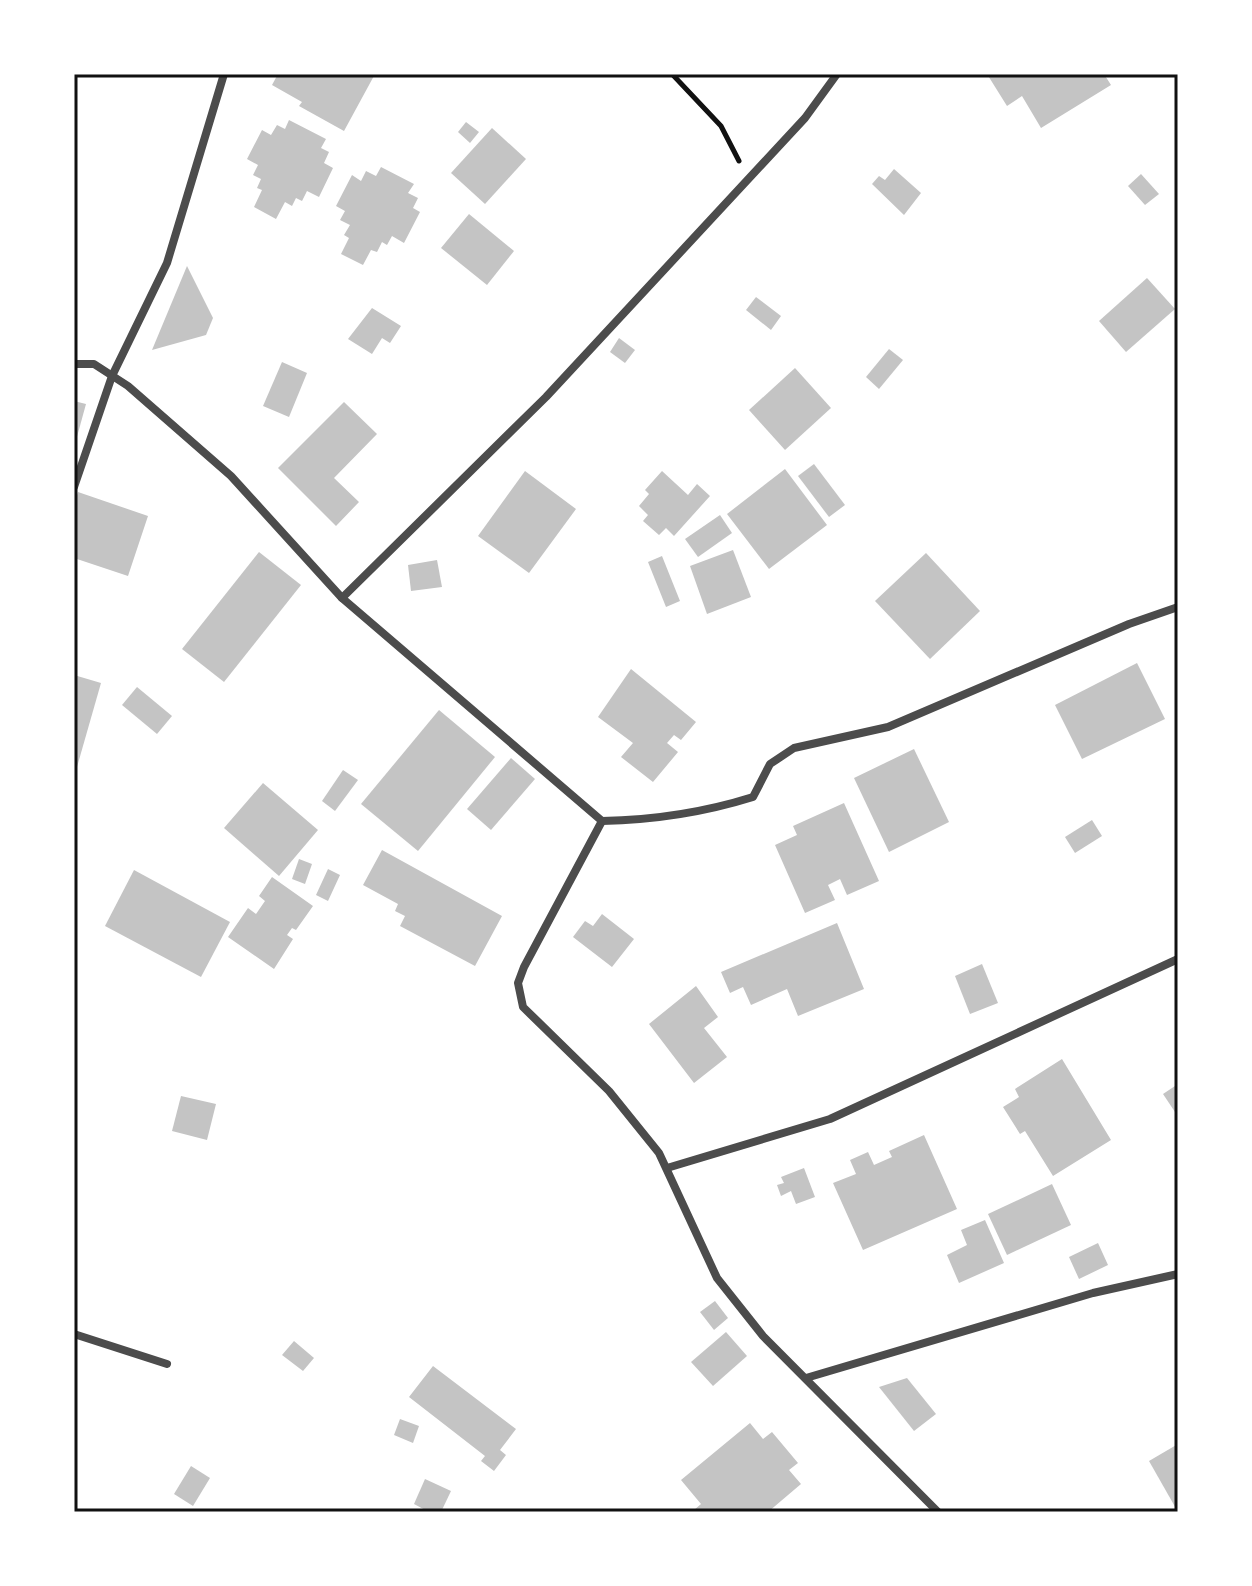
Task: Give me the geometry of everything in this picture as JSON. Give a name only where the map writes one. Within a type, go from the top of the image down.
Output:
[{"type":"street","points":[[74,487],[112,376],[167,263],[224,74]]},
{"type":"street","points":[[342,598],[546,397],[805,118],[837,74]]},
{"type":"street","points":[[74,364],[94,364],[112,376],[231,476],[342,598],[602,821],[650,820],[703,812],[753,797],[770,764],[794,748],[888,727],[1178,607]]},
{"type":"street","points":[[602,821],[524,967],[518,983],[523,1007],[609,1091],[659,1153],[717,1278],[763,1336],[938,1512]]},
{"type":"street","points":[[667,1168],[830,1119],[1178,959]]},
{"type":"street","points":[[806,1378],[1093,1293],[1178,1274]]},
{"type":"street","points":[[74,1334],[167,1364]]},
{"type":"path","points":[[672,74],[721,126],[748,180]]},
{"type":"building","points":[[278,74],[375,74],[344,131],[299,106],[302,102],[272,85]]},
{"type":"building","points":[[987,74],[1104,74],[1111,85],[1041,128],[1022,96],[1007,106]]},
{"type":"building","points":[[289,120],[326,139],[321,148],[329,152],[324,163],[333,168],[319,197],[307,191],[302,201],[296,198],[292,206],[285,202],[276,219],[254,207],[262,190],[257,188],[261,179],[253,175],[258,165],[247,159],[262,130],[271,135],[277,125],[285,129]]},
{"type":"building","points":[[466,122],[479,132],[470,143],[458,132]]},
{"type":"building","points":[[492,128],[526,159],[485,204],[451,173]]},
{"type":"building","points":[[381,167],[414,184],[408,193],[418,198],[413,208],[420,212],[404,243],[392,236],[387,245],[382,242],[377,252],[371,250],[363,265],[341,254],[349,238],[344,235],[350,225],[340,220],[345,211],[336,206],[352,175],[361,181],[366,171],[376,176]]},
{"type":"building","points":[[894,169],[921,193],[904,215],[872,184],[879,176],[885,180]]},
{"type":"building","points":[[1141,174],[1159,194],[1145,205],[1128,186]]},
{"type":"building","points":[[469,214],[514,251],[487,285],[441,248]]},
{"type":"building","points":[[187,266],[213,318],[206,335],[152,350]]},
{"type":"building","points":[[1147,278],[1175,309],[1126,352],[1099,321]]},
{"type":"building","points":[[756,297],[781,316],[771,330],[746,310]]},
{"type":"building","points":[[372,308],[401,326],[390,343],[382,338],[372,354],[348,339]]},
{"type":"building","points":[[619,338],[635,350],[625,363],[610,352]]},
{"type":"building","points":[[889,349],[903,360],[879,389],[866,377]]},
{"type":"building","points":[[282,362],[307,373],[289,417],[263,406]]},
{"type":"building","points":[[795,368],[831,408],[785,450],[749,410]]},
{"type":"building","points":[[74,401],[86,404],[75,444],[74,444]]},
{"type":"building","points":[[344,402],[377,434],[334,478],[359,502],[336,526],[278,468]]},
{"type":"building","points":[[814,464],[845,505],[829,517],[798,476]]},
{"type":"building","points":[[785,469],[827,525],[769,569],[727,514]]},
{"type":"building","points":[[525,471],[576,509],[529,573],[478,536]]},
{"type":"building","points":[[662,471],[688,495],[697,484],[710,496],[674,536],[666,528],[659,535],[643,521],[648,515],[639,506],[649,494],[645,490]]},
{"type":"building","points":[[78,492],[148,516],[128,576],[74,558],[74,505]]},
{"type":"building","points":[[720,515],[732,533],[698,557],[685,539]]},
{"type":"building","points":[[733,550],[751,597],[707,614],[690,566]]},
{"type":"building","points":[[259,552],[301,585],[224,682],[182,649]]},
{"type":"building","points":[[926,553],[980,611],[930,659],[875,601]]},
{"type":"building","points":[[662,556],[680,601],[666,607],[648,562]]},
{"type":"building","points":[[437,560],[442,587],[411,591],[408,565]]},
{"type":"building","points":[[1137,663],[1165,719],[1082,759],[1055,705]]},
{"type":"building","points":[[631,669],[696,722],[681,740],[674,735],[667,743],[678,752],[653,782],[621,757],[633,743],[598,717]]},
{"type":"building","points":[[74,675],[101,683],[77,767],[74,766]]},
{"type":"building","points":[[137,687],[172,716],[157,734],[122,705]]},
{"type":"building","points":[[439,710],[495,757],[418,851],[361,804]]},
{"type":"building","points":[[914,749],[949,822],[889,852],[854,778]]},
{"type":"building","points":[[511,758],[535,779],[491,830],[467,809]]},
{"type":"building","points":[[343,770],[358,780],[335,811],[322,801]]},
{"type":"building","points":[[263,783],[318,830],[279,876],[224,828]]},
{"type":"building","points":[[844,803],[879,881],[847,895],[840,879],[828,885],[835,900],[805,913],[775,845],[797,835],[793,826]]},
{"type":"building","points":[[1092,820],[1102,836],[1075,853],[1065,837]]},
{"type":"building","points":[[382,850],[502,916],[475,966],[400,926],[405,916],[395,911],[398,904],[363,885]]},
{"type":"building","points":[[299,859],[312,864],[305,884],[292,879]]},
{"type":"building","points":[[328,869],[340,875],[328,901],[316,895]]},
{"type":"building","points":[[134,870],[230,922],[201,977],[105,926]]},
{"type":"building","points":[[272,877],[313,906],[296,930],[292,928],[287,935],[293,939],[274,969],[228,937],[248,908],[256,914],[265,901],[259,896]]},
{"type":"building","points":[[602,914],[634,939],[612,967],[573,937],[585,921],[593,926]]},
{"type":"building","points":[[837,923],[864,989],[798,1016],[787,989],[751,1005],[743,987],[730,993],[721,972]]},
{"type":"building","points":[[982,964],[998,1003],[970,1014],[955,976]]},
{"type":"building","points":[[696,986],[718,1017],[704,1028],[727,1057],[694,1083],[649,1024]]},
{"type":"building","points":[[1062,1059],[1111,1140],[1053,1176],[1025,1131],[1020,1134],[1003,1107],[1019,1097],[1015,1089]]},
{"type":"building","points":[[1178,1084],[1178,1111],[1175,1112],[1163,1094]]},
{"type":"building","points":[[181,1096],[216,1104],[207,1140],[172,1131]]},
{"type":"building","points":[[924,1135],[957,1209],[863,1250],[833,1183],[856,1174],[850,1160],[868,1152],[874,1165],[892,1157],[889,1151]]},
{"type":"building","points":[[804,1168],[815,1197],[796,1204],[791,1191],[781,1196],[777,1185],[784,1183],[781,1177]]},
{"type":"building","points":[[1052,1184],[1071,1225],[1007,1255],[988,1214]]},
{"type":"building","points":[[985,1220],[1004,1263],[959,1283],[947,1255],[967,1245],[961,1230]]},
{"type":"building","points":[[1098,1243],[1108,1265],[1079,1279],[1069,1257]]},
{"type":"building","points":[[715,1301],[728,1318],[714,1330],[700,1312]]},
{"type":"building","points":[[726,1332],[747,1356],[713,1386],[691,1362]]},
{"type":"building","points":[[294,1341],[314,1358],[303,1371],[282,1355]]},
{"type":"building","points":[[433,1366],[516,1429],[500,1450],[506,1455],[494,1471],[481,1461],[485,1456],[409,1397]]},
{"type":"building","points":[[907,1378],[936,1414],[914,1431],[879,1387]]},
{"type":"building","points":[[400,1419],[419,1426],[413,1443],[394,1435]]},
{"type":"building","points":[[750,1423],[763,1439],[772,1432],[798,1463],[789,1470],[801,1484],[768,1512],[696,1512],[694,1510],[701,1504],[681,1480]]},
{"type":"building","points":[[1178,1444],[1178,1512],[1149,1461]]},
{"type":"building","points":[[191,1466],[210,1478],[193,1506],[174,1494]]},
{"type":"building","points":[[425,1479],[451,1491],[441,1512],[429,1512],[414,1504]]}]
